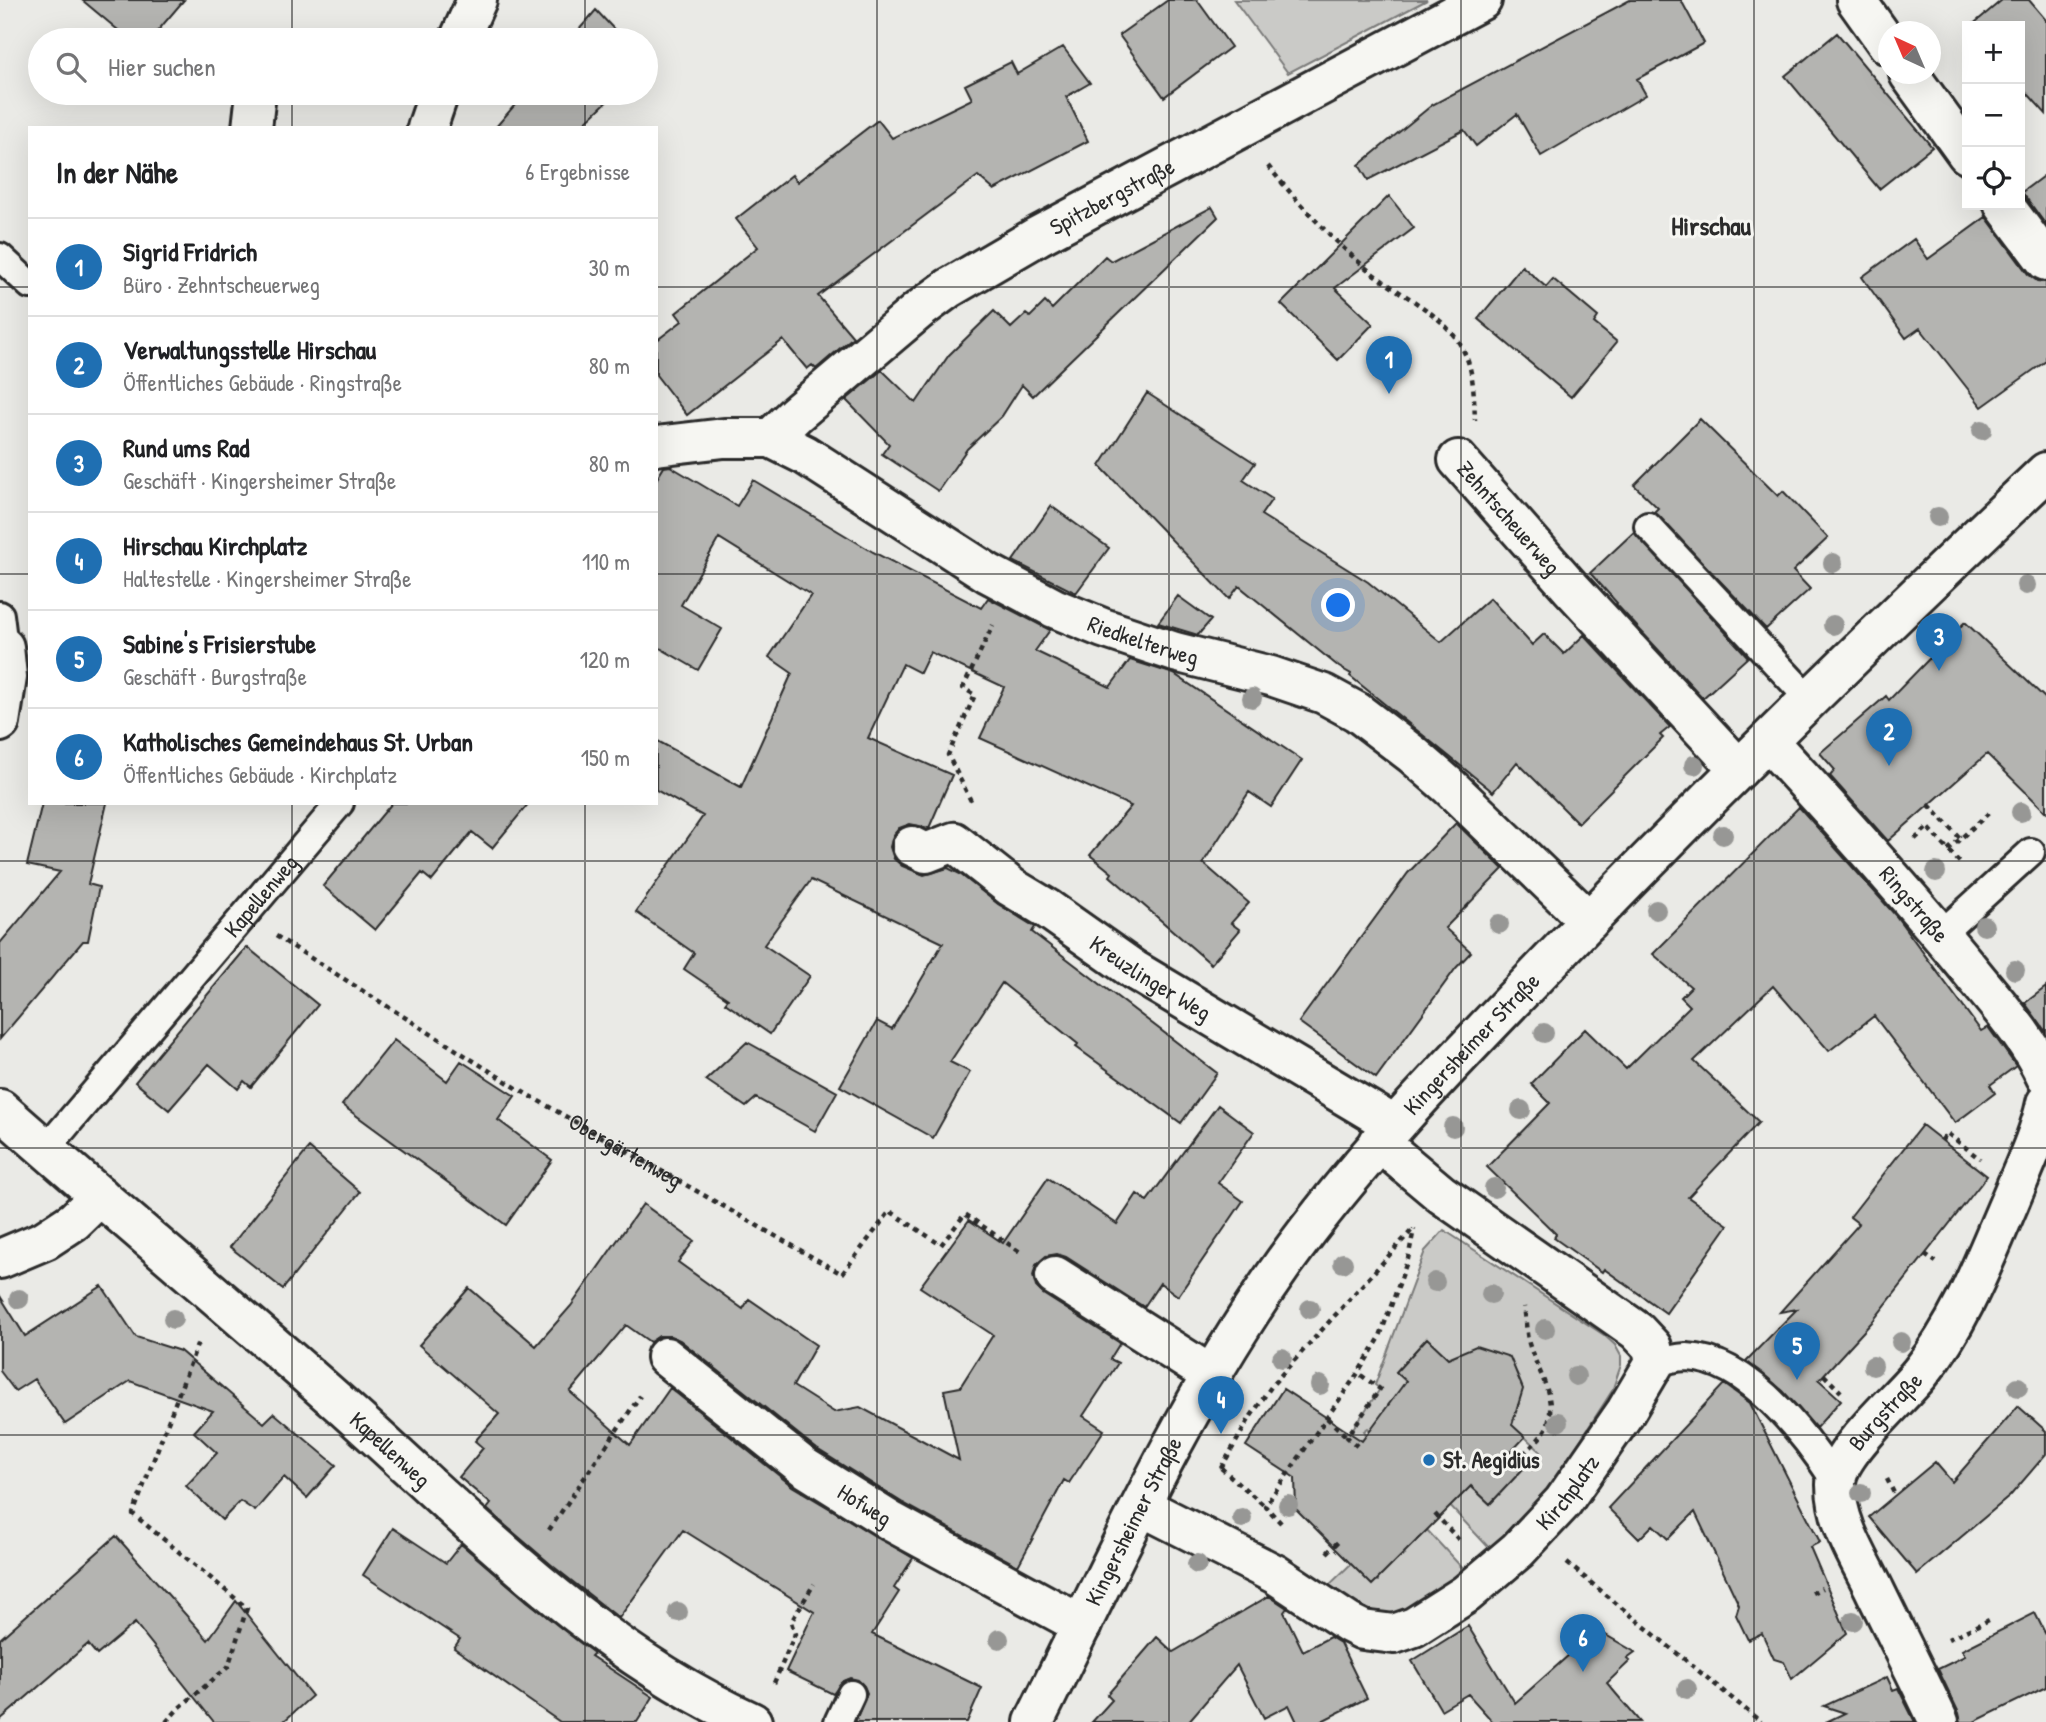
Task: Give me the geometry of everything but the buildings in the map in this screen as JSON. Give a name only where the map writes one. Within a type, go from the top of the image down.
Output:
[{"type":"street","points":[[464,28],[477,0]]},
{"type":"street","name":"Spitzbergstraße","points":[[771,438],[919,310],[949,288],[1050,230],[1482,0]]},
{"type":"street","points":[[1856,0],[1878,31]]},
{"type":"street","points":[[1916,84],[1962,147]]},
{"type":"street","points":[[252,126],[255,105]]},
{"type":"street","points":[[428,126],[435,105]]},
{"type":"street","points":[[2008,210],[2046,261]]},
{"type":"street","name":"Riedkelterweg","points":[[658,446],[724,438],[771,438],[805,455],[1012,587],[1103,628],[1188,656],[1298,685],[1357,712],[1450,787],[1589,921]]},
{"type":"street","name":"Zehntscheuerweg","points":[[1458,460],[1570,587],[1739,769]]},
{"type":"street","name":"Kingersheimer Straße","points":[[1034,1722],[1141,1506],[1211,1375],[1282,1265],[1387,1134],[1589,921],[1739,769],[2046,472]]},
{"type":"street","points":[[0,722],[7,677],[8,636]]},
{"type":"street","name":"Ringstraße","points":[[1768,741],[1940,935],[2022,1036],[2038,1059],[2046,1077]]},
{"type":"street","points":[[912,846],[926,853],[954,842]]},
{"type":"street","name":"Kreuzlinger Weg","points":[[954,842],[1011,887],[1046,908],[1134,970],[1387,1134]]},
{"type":"street","name":"Burgstraße","points":[[1835,1482],[1842,1464],[1856,1443],[1910,1386],[1933,1357],[1954,1322],[1971,1291],[2046,1103]]},
{"type":"street","name":"Kapellenweg","points":[[0,1109],[220,1298],[523,1568],[620,1646],[697,1694],[752,1722]]},
{"type":"street","points":[[1387,1134],[1441,1194],[1637,1331],[1652,1348],[1655,1362]]},
{"type":"street","points":[[0,1259],[45,1240],[74,1221],[100,1196]]},
{"type":"street","points":[[1055,1276],[1211,1375]]},
{"type":"street","name":"Hofweg","points":[[666,1357],[804,1466],[892,1522],[1083,1625]]},
{"type":"street","name":"Kirchplatz","points":[[1141,1506],[1275,1574],[1349,1623],[1379,1634],[1394,1634],[1414,1627],[1439,1612],[1492,1573],[1563,1503],[1626,1411],[1655,1362]]},
{"type":"street","points":[[1835,1482],[1838,1505],[1851,1542],[1939,1722]]},
{"type":"lane","points":[[0,257],[28,283]]},
{"type":"lane","points":[[1648,526],[1810,699]]},
{"type":"lane","name":"Kapellenweg","points":[[46,1149],[338,805]]},
{"type":"lane","points":[[1940,935],[2031,852]]},
{"type":"lane","points":[[1655,1362],[1687,1357],[1713,1362],[1733,1372],[1756,1388],[1786,1416],[1815,1450],[1835,1482]]},
{"type":"lane","points":[[838,1722],[851,1694]]},
{"type":"path","name":"Zehntscheuerweg","points":[[1238,131],[1304,209],[1333,238],[1372,273],[1436,317],[1454,335],[1465,353],[1473,390],[1475,422],[1458,460]]},
{"type":"path","points":[[954,842],[976,813],[965,785],[948,755],[975,695],[962,688],[1012,587]]},
{"type":"path","points":[[1929,805],[1960,838]]},
{"type":"path","points":[[1948,849],[1991,811]]},
{"type":"path","name":"Obergärtenweg","points":[[244,915],[523,1092],[842,1274],[890,1211],[941,1245],[965,1214],[980,1224]]},
{"type":"path","points":[[1221,1468],[1273,1384],[1414,1228],[1441,1194]]},
{"type":"path","points":[[1265,1506],[1379,1339],[1408,1259],[1414,1228]]},
{"type":"path","points":[[166,1722],[228,1667],[247,1608],[133,1514],[202,1333],[220,1298]]},
{"type":"path","points":[[1516,1461],[1548,1425],[1550,1404],[1545,1382],[1527,1338],[1524,1304]]},
{"type":"path","points":[[523,1568],[666,1357]]},
{"type":"path","points":[[1348,1437],[1380,1389],[1358,1373]]},
{"type":"path","points":[[1327,1418],[1357,1446]]},
{"type":"path","points":[[1178,1434],[1265,1506],[1289,1532]]},
{"type":"path","points":[[1890,1485],[1895,1495]]},
{"type":"path","points":[[1435,1514],[1459,1540]]},
{"type":"path","points":[[1532,1535],[1761,1722]]},
{"type":"path","points":[[1332,1547],[1338,1542]]},
{"type":"path","points":[[774,1684],[796,1634],[791,1622],[814,1584]]},
{"type":"path","points":[[1812,1593],[1821,1588]]},
{"type":"path","points":[[1942,1642],[1989,1620]]},
{"type":"shaded area","points":[[1234,0],[1427,0],[1288,73]]},
{"type":"shaded area","points":[[1444,1230],[1604,1335],[1615,1345],[1621,1356],[1621,1365],[1612,1391],[1536,1509],[1492,1551],[1446,1502],[1465,1481],[1490,1504],[1540,1451],[1502,1416],[1518,1407],[1519,1404],[1513,1402],[1512,1378],[1518,1376],[1516,1372],[1510,1374],[1493,1358],[1496,1352],[1492,1351],[1456,1365],[1426,1339],[1396,1372],[1412,1387],[1389,1404],[1387,1407],[1390,1410],[1371,1431],[1368,1428],[1364,1431],[1367,1435],[1357,1446],[1347,1437],[1380,1389],[1375,1385],[1425,1251]]},
{"type":"shaded area","points":[[1420,1529],[1424,1533],[1427,1530],[1466,1572],[1394,1617],[1370,1615],[1327,1587],[1356,1559],[1374,1581],[1378,1581],[1378,1574],[1398,1553],[1402,1556],[1405,1554],[1401,1550]]},
{"type":"place","name":"Sigrid Fridrich","points":[[1389,394]]},
{"type":"place","name":"Rund ums Rad","points":[[1939,671]]},
{"type":"place","name":"Verwaltungsstelle Hirschau","points":[[1889,766]]},
{"type":"place","name":"Sabine's Frisierstube","points":[[1797,1380]]},
{"type":"place","name":"Hirschau Kirchplatz","points":[[1221,1434]]},
{"type":"place","name":"St. Aegidius","points":[[1429,1460]]},
{"type":"place","name":"Katholisches Gemeindehaus St. Urban","points":[[1583,1672]]},
{"type":"district","name":"Hirschau","points":[[1711,226]]}]
